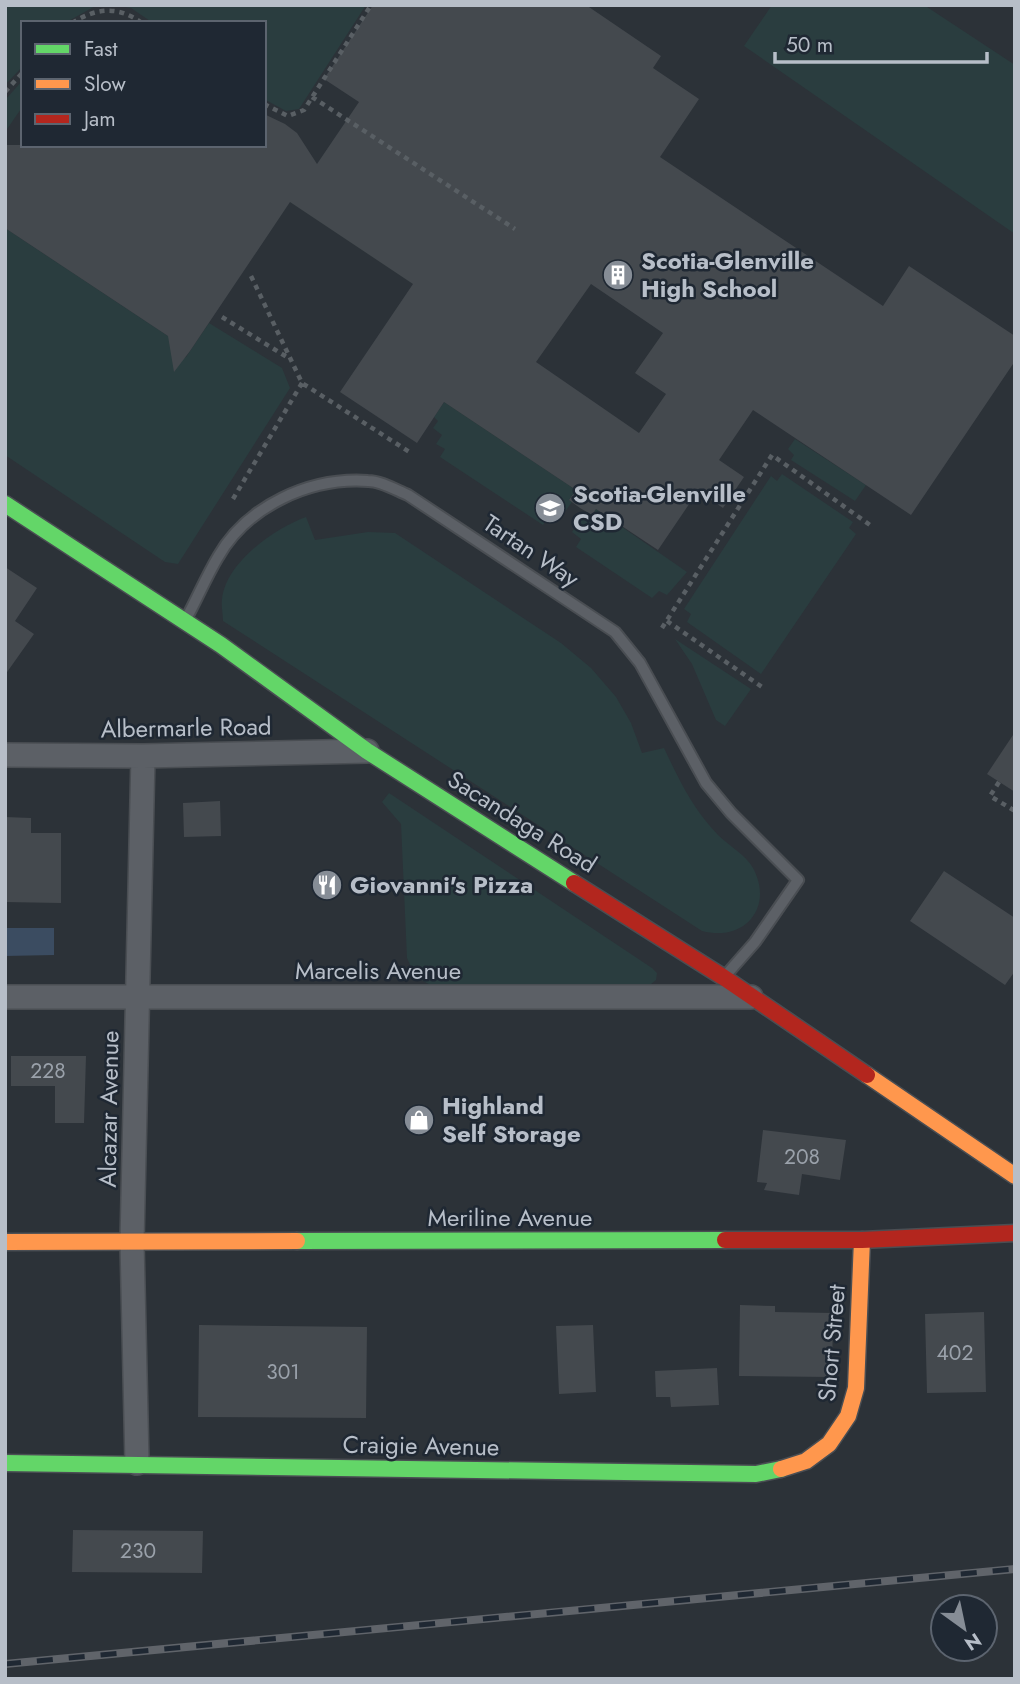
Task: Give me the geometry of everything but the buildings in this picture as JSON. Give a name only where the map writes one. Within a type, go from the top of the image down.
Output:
[{"type":"street","name":"Sacandaga Road","points":[[5,504],[185,622],[367,751],[723,977],[1015,1176]]},
{"type":"street","name":"Albermarle Road","points":[[5,755],[143,757],[367,751]]},
{"type":"street","name":"Alcazar Avenue","points":[[137,1464],[132,1242],[143,757]]},
{"type":"street","name":"Marcelis Avenue","points":[[5,997],[751,997]]},
{"type":"street","name":"Meriline Avenue","points":[[5,1241],[862,1240],[1015,1233]]},
{"type":"street","name":"Short Street","points":[[830,1444],[848,1416],[856,1388],[862,1240]]},
{"type":"street","name":"Craigie Avenue","points":[[5,1463],[756,1474],[806,1461],[830,1444]]},
{"type":"lane","name":"Tartan Way","points":[[185,622],[219,555],[254,515],[297,491],[329,484],[370,480],[408,495],[615,632],[640,663],[706,783],[748,831],[798,880],[755,942],[723,977]]},
{"type":"path","points":[[266,105],[288,116],[304,110],[371,5]]},
{"type":"path","points":[[76,21],[96,11],[126,12],[139,21]]},
{"type":"path","points":[[5,92],[21,74]]},
{"type":"path","points":[[312,97],[515,229]]},
{"type":"path","points":[[251,276],[302,383],[411,453]]},
{"type":"path","points":[[222,317],[290,360]]},
{"type":"path","points":[[233,499],[302,383]]},
{"type":"path","points":[[662,628],[772,455],[870,525]]},
{"type":"path","points":[[667,621],[762,687]]},
{"type":"path","points":[[999,782],[990,796],[1015,811]]},
{"type":"shaded area","points":[[5,5],[97,5],[69,21],[21,21],[21,68],[5,85]]},
{"type":"shaded area","points":[[114,5],[366,5],[299,109],[286,111],[266,100],[266,21],[150,21],[131,8]]},
{"type":"shaded area","points":[[772,5],[924,5],[1015,65],[1015,234],[744,46]]},
{"type":"shaded area","points":[[21,82],[21,109],[5,132],[5,100]]},
{"type":"shaded area","points":[[5,228],[174,340],[171,352],[174,357],[186,357],[209,323],[282,368],[290,388],[178,564],[165,562],[5,455]]},
{"type":"shaded area","points":[[444,402],[576,490],[569,500],[572,502],[558,521],[549,516],[543,525],[440,457],[445,449],[436,444],[442,435],[433,428],[438,421],[434,417]]},
{"type":"shaded area","points":[[795,439],[866,485],[855,501],[791,460],[794,455],[788,449]]},
{"type":"shaded area","points":[[782,474],[853,522],[849,528],[856,534],[761,674],[687,622],[691,614],[684,609],[771,476],[777,481]]},
{"type":"shaded area","points":[[596,509],[687,572],[667,595],[659,591],[652,598],[576,547],[581,539],[572,532],[586,512],[592,515]]},
{"type":"shaded area","points":[[306,517],[315,540],[368,532],[395,533],[561,643],[591,668],[616,697],[631,723],[642,753],[664,748],[701,815],[718,835],[750,863],[759,882],[760,896],[752,918],[731,931],[702,931],[223,621],[225,585],[232,572],[267,538]]},
{"type":"shaded area","points":[[675,639],[751,689],[725,726],[716,720],[692,664]]},
{"type":"shaded area","points":[[389,793],[652,968],[657,973],[656,980],[651,984],[436,986],[421,980],[407,958],[401,824],[382,802]]},
{"type":"water","points":[[5,928],[54,928],[54,955],[5,956]]},
{"type":"railway","points":[[5,1664],[1015,1569]]},
{"type":"traffic: fast","points":[[5,504],[221,645],[367,751],[574,883]]},
{"type":"traffic: fast","points":[[297,1241],[725,1240]]},
{"type":"traffic: fast","points":[[5,1463],[756,1474],[781,1469]]},
{"type":"traffic: slow","points":[[867,1075],[1015,1176]]},
{"type":"traffic: slow","points":[[781,1469],[806,1461],[829,1444],[848,1416],[856,1388],[862,1240]]},
{"type":"traffic: slow","points":[[5,1242],[297,1241]]},
{"type":"traffic: jam","points":[[574,883],[723,977],[867,1075]]},
{"type":"traffic: jam","points":[[725,1240],[862,1240],[1015,1233]]},
{"type":"place","name":"Scotia-Glenville High School","points":[[618,275]]},
{"type":"place","name":"Scotia-Glenville CSD","points":[[550,508]]},
{"type":"place","name":"Giovanni's Pizza","points":[[327,885]]},
{"type":"place","name":"Highland Self Storage","points":[[419,1120]]}]
